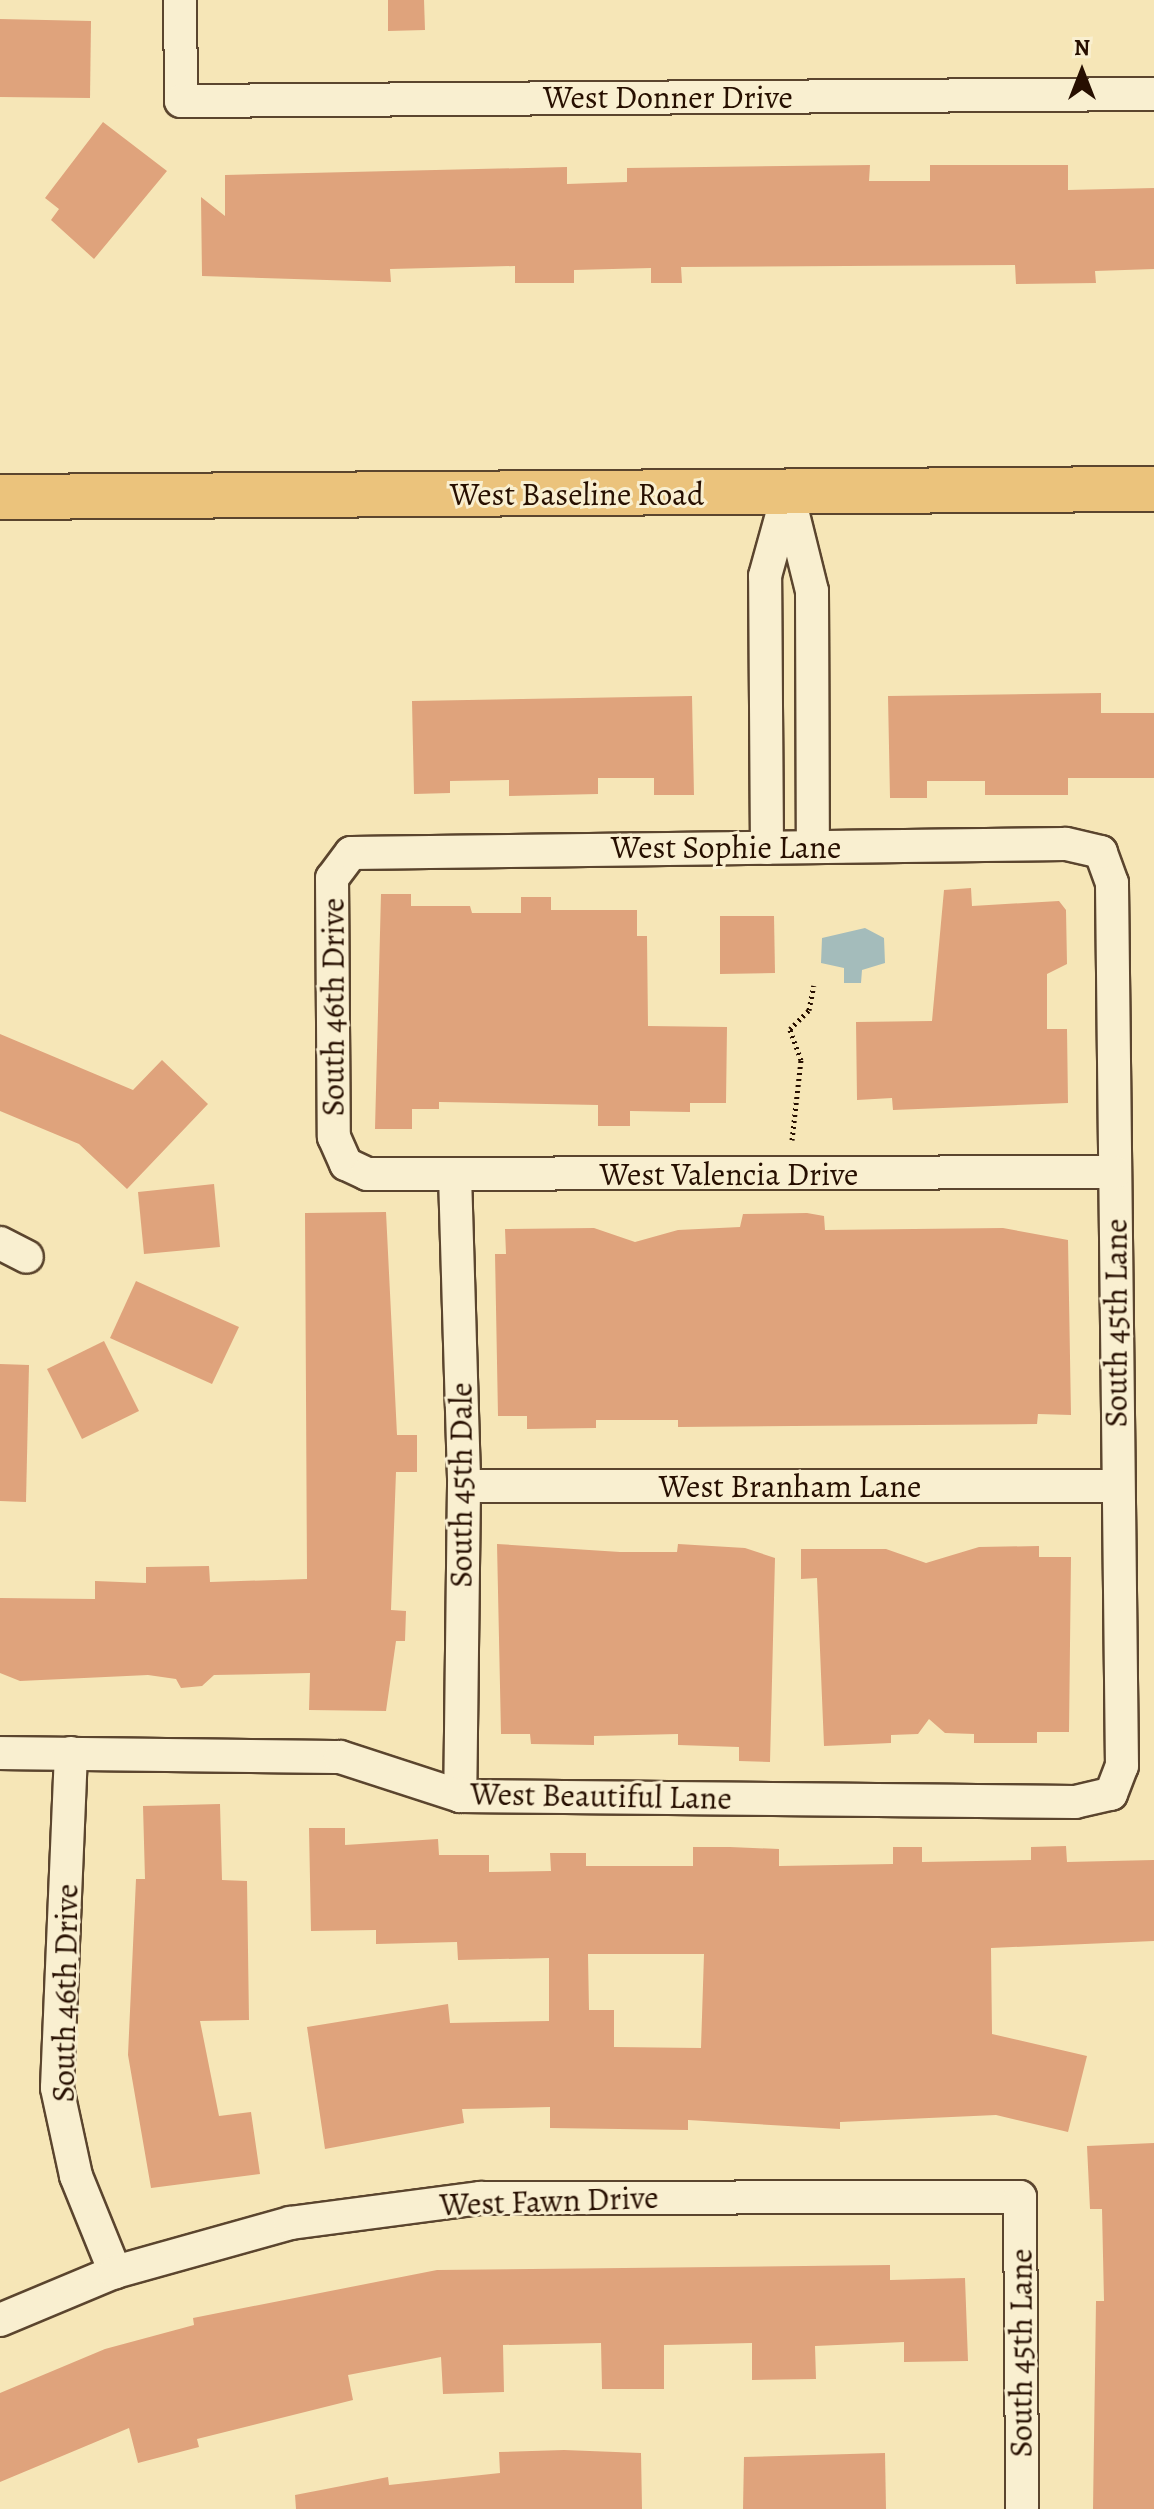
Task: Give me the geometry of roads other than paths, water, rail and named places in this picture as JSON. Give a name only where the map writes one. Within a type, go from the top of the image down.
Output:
[{"type":"main road","name":"West Baseline Road","points":[[0,497],[1154,489]]},
{"type":"street","name":"West Donner Drive","points":[[180,0],[181,101],[1154,94]]},
{"type":"street","points":[[767,848],[765,576],[788,493]]},
{"type":"street","points":[[788,493],[811,577],[813,847]]},
{"type":"street","points":[[766,704],[812,705]]},
{"type":"street","name":"West Sophie Lane","points":[[351,853],[1065,844],[1101,852]]},
{"type":"street","name":"South 45th Lane","points":[[1101,852],[1112,883],[1122,1766],[1111,1794]]},
{"type":"street","name":"South 46th Drive","points":[[346,1164],[334,1137],[332,878],[351,853]]},
{"type":"street","name":"West Valencia Drive","points":[[346,1164],[367,1174],[455,1175],[1115,1172]]},
{"type":"street","name":"South 45th Dale","points":[[455,1175],[464,1486],[460,1796]]},
{"type":"street","name":"West Branham Lane","points":[[464,1486],[1117,1486]]},
{"type":"street","name":"West Beautiful Lane","points":[[0,1753],[340,1757],[460,1796],[1075,1802],[1111,1794]]},
{"type":"street","name":"South 46th Drive","points":[[71,1753],[57,2088],[76,2176],[115,2272]]},
{"type":"street","name":"South 45th Lane","points":[[1020,2197],[1022,2509]]},
{"type":"street","name":"West Fawn Drive","points":[[0,2320],[115,2272],[290,2223],[480,2198],[1020,2197]]},
{"type":"water","points":[[865,928],[884,938],[885,963],[862,970],[861,983],[844,983],[844,968],[821,963],[822,938]]}]
